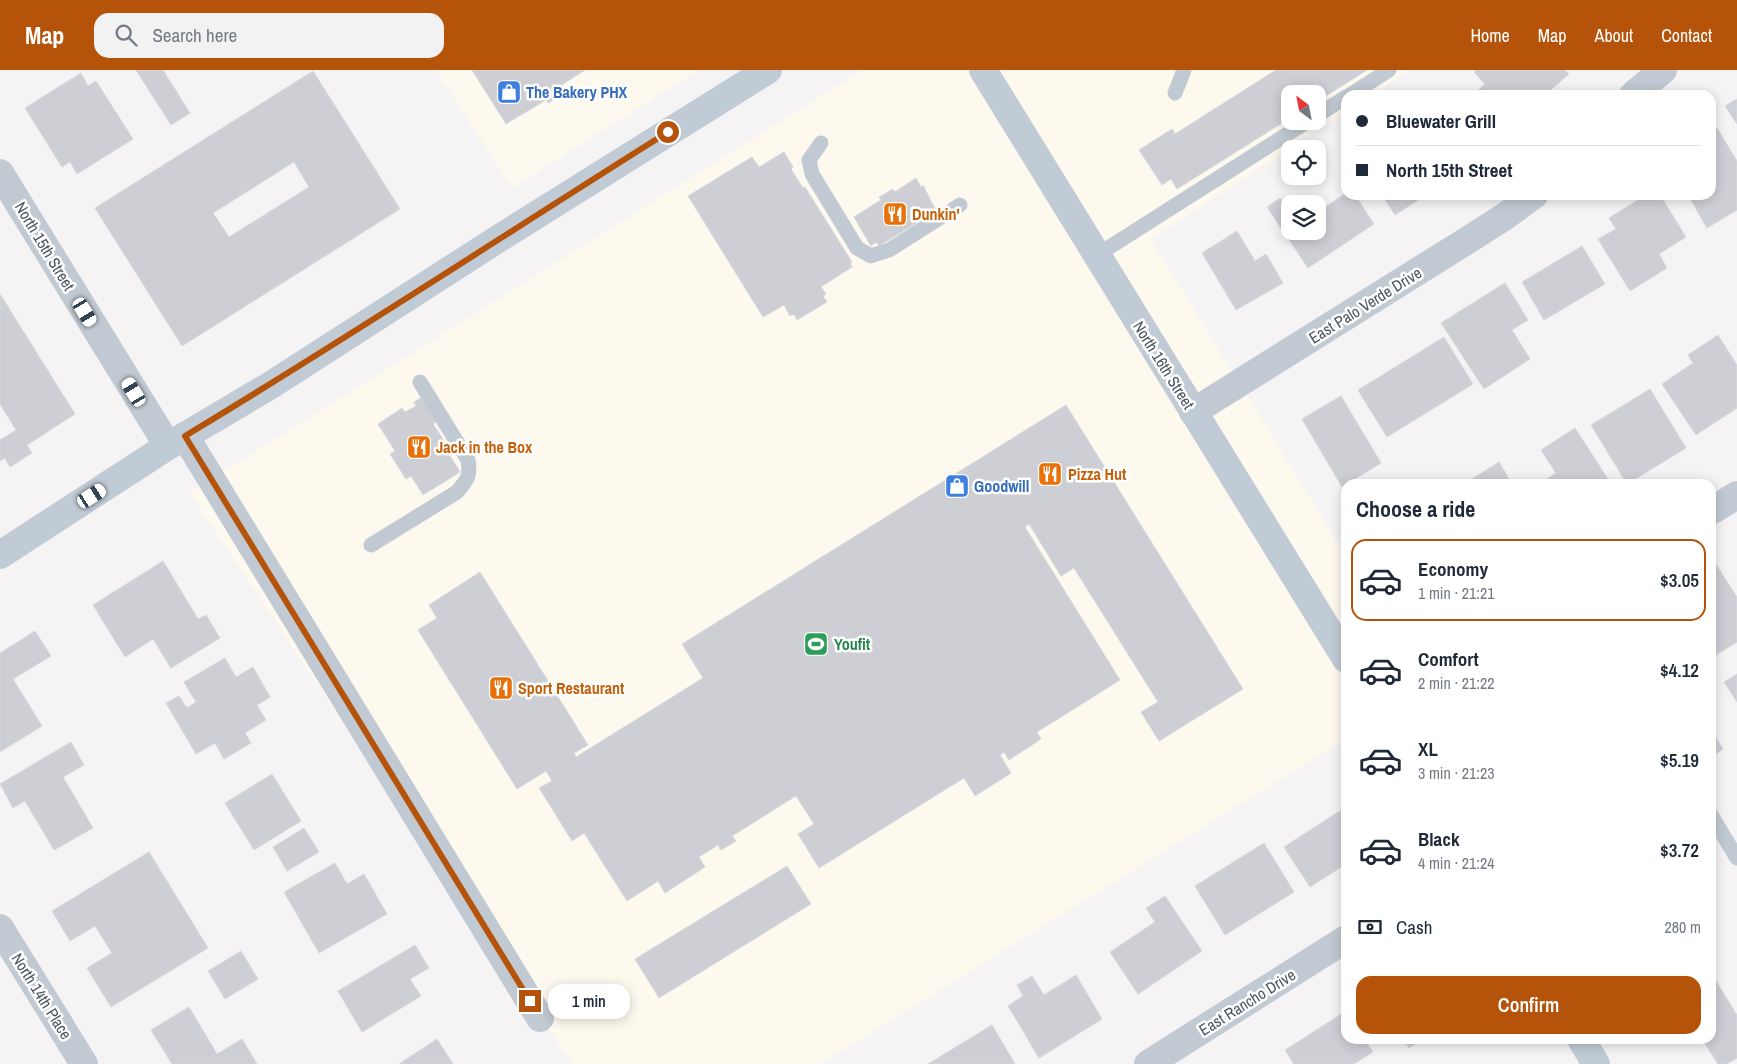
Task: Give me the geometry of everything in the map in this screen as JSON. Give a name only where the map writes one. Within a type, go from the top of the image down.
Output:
[{"type":"main road","points":[[0,555],[177,441],[270,385],[768,70]]},
{"type":"main road","name":"North 16th Street","points":[[983,70],[1341,651]]},
{"type":"main road","points":[[1584,1044],[1596,1064]]},
{"type":"street","name":"North 15th Street","points":[[0,173],[177,441],[540,1018]]},
{"type":"street","name":"East Palo Verde Drive","points":[[1193,412],[1475,236],[1527,200]]},
{"type":"street","points":[[1716,508],[1737,495]]},
{"type":"street","name":"North 14th Place","points":[[0,928],[84,1064]]},
{"type":"street","name":"East Rancho Drive","points":[[1148,1064],[1341,942]]},
{"type":"lane","points":[[1175,93],[1184,70]]},
{"type":"lane","points":[[1358,90],[1389,70]]},
{"type":"lane","points":[[1326,111],[1341,100]]},
{"type":"lane","points":[[1098,256],[1294,130]]},
{"type":"lane","points":[[822,143],[809,160],[812,174],[858,248],[871,256],[889,250],[960,205]]},
{"type":"lane","points":[[371,545],[457,492],[466,481],[470,472],[468,460],[420,382]]},
{"type":"lane","points":[[1716,824],[1737,858]]},
{"type":"shaded area","points":[[436,70],[699,70],[512,188]]},
{"type":"shaded area","points":[[862,70],[1410,70],[1380,90],[1341,90],[1341,115],[1326,125],[1326,85],[1281,85],[1281,130],[1318,130],[1303,140],[1281,140],[1281,154],[1151,239],[1341,548],[1341,742],[821,1064],[572,1064],[189,492]]},
{"type":"building","points":[[136,70],[163,70],[190,113],[171,125]]},
{"type":"building","points":[[472,70],[585,70],[560,86],[565,93],[548,103],[546,100],[506,124]]},
{"type":"building","points":[[1276,70],[1367,70],[1326,96],[1326,85],[1281,85],[1281,124],[1177,189],[1171,179],[1162,185],[1139,150],[1172,129],[1175,134]]},
{"type":"building","points":[[1477,70],[1565,70],[1569,74],[1551,90],[1478,90],[1485,84],[1474,72]]},
{"type":"building","points":[[313,71],[400,209],[182,346],[95,208]],"holes":[[[294,162],[309,187],[229,237],[213,213]]]},
{"type":"building","points":[[81,73],[88,86],[96,81],[133,139],[77,174],[70,162],[62,167],[25,108]]},
{"type":"building","points":[[1737,99],[1737,124],[1725,106]]},
{"type":"building","points":[[1716,128],[1737,161],[1737,210],[1707,228],[1691,200],[1716,200]]},
{"type":"building","points":[[784,152],[793,167],[791,169],[803,188],[805,187],[852,262],[850,263],[852,267],[821,287],[826,294],[823,296],[827,302],[797,320],[794,314],[790,316],[784,305],[763,317],[688,196],[752,157],[759,167]]},
{"type":"building","name":"Dunkin'","points":[[916,178],[921,187],[923,185],[936,211],[879,246],[876,242],[871,246],[854,217],[881,200],[879,197],[893,189],[895,192]]},
{"type":"building","points":[[1341,196],[1341,200],[1358,200],[1374,224],[1308,268],[1289,240],[1326,240],[1326,207]]},
{"type":"building","points":[[1280,198],[1281,200],[1281,228],[1267,207]]},
{"type":"building","points":[[1385,200],[1418,200],[1395,215]]},
{"type":"building","points":[[1638,200],[1663,200],[1686,237],[1659,254],[1667,268],[1630,291],[1598,239],[1616,229],[1609,218]]},
{"type":"building","points":[[1237,231],[1255,261],[1266,254],[1283,283],[1236,310],[1202,253]]},
{"type":"building","points":[[1582,246],[1605,284],[1544,320],[1522,282]]},
{"type":"building","points":[[1505,283],[1528,320],[1512,330],[1530,359],[1484,389],[1441,323]]},
{"type":"building","points":[[0,294],[75,414],[27,445],[32,453],[10,467],[5,458],[0,461],[0,440],[16,430],[0,404]]},
{"type":"building","points":[[1718,335],[1737,365],[1737,408],[1696,435],[1662,384],[1693,363],[1688,355]]},
{"type":"building","points":[[1444,337],[1473,384],[1387,437],[1358,390]]},
{"type":"building","points":[[1650,389],[1686,448],[1635,479],[1624,479],[1591,425]]},
{"type":"building","points":[[1341,396],[1381,463],[1355,479],[1341,479],[1341,485],[1302,419]]},
{"type":"building","name":"Jack in the Box","points":[[422,397],[437,421],[433,424],[445,442],[442,443],[460,472],[423,495],[411,476],[406,479],[390,454],[395,451],[378,424],[402,408],[405,412],[416,406],[414,402]]},
{"type":"building","points":[[1066,405],[1243,689],[1159,741],[1141,712],[1158,702],[1074,568],[1061,576],[1029,524],[1025,527],[1120,680],[1037,732],[1041,739],[1009,760],[1004,752],[1000,755],[1011,773],[975,796],[964,778],[819,868],[798,834],[814,824],[796,796],[732,836],[736,841],[721,850],[718,845],[699,857],[705,867],[665,893],[658,881],[627,901],[584,833],[572,841],[539,788],[552,781],[546,771],[517,789],[418,630],[437,618],[429,605],[480,572],[588,745],[574,753],[576,757],[703,678],[682,644]]},
{"type":"building","points":[[1575,428],[1608,479],[1547,479],[1556,473],[1541,450]]},
{"type":"building","points":[[1499,462],[1509,479],[1472,479]]},
{"type":"building","points":[[163,561],[198,619],[206,615],[220,638],[171,668],[153,639],[125,657],[93,605]]},
{"type":"building","points":[[1716,564],[1737,597],[1737,642],[1716,655]]},
{"type":"building","points":[[35,631],[51,656],[13,679],[42,726],[0,752],[0,653]]},
{"type":"building","points":[[225,658],[236,677],[253,667],[270,697],[257,705],[266,720],[245,733],[251,743],[224,759],[215,743],[196,754],[166,703],[179,696],[187,708],[196,702],[184,682]]},
{"type":"building","points":[[1737,674],[1737,702],[1724,682]]},
{"type":"building","points":[[1716,738],[1723,749],[1716,754]]},
{"type":"building","points":[[71,742],[84,765],[63,777],[93,828],[54,850],[25,801],[13,808],[0,784]]},
{"type":"building","points":[[272,774],[301,821],[254,850],[225,803]]},
{"type":"building","points":[[1341,810],[1341,867],[1310,887],[1284,847]]},
{"type":"building","points":[[304,828],[319,852],[287,871],[273,847]]},
{"type":"building","points":[[1264,843],[1294,892],[1225,935],[1195,886]]},
{"type":"building","points":[[149,852],[208,948],[111,1007],[87,968],[112,953],[95,926],[70,941],[52,911]]},
{"type":"building","points":[[335,863],[347,884],[364,874],[387,914],[319,953],[284,892]]},
{"type":"building","points":[[787,866],[811,904],[659,998],[635,959]]},
{"type":"building","points":[[1165,896],[1202,951],[1138,994],[1110,952],[1155,922],[1146,908]]},
{"type":"building","points":[[415,945],[429,968],[410,979],[421,996],[362,1032],[338,991]]},
{"type":"building","points":[[241,951],[258,979],[225,999],[208,971]]},
{"type":"building","points":[[1076,975],[1102,1019],[1039,1058],[1008,1006],[1023,996],[1017,985],[1032,976],[1044,995]]},
{"type":"building","points":[[1716,981],[1737,1014],[1737,1058],[1727,1064],[1718,1064],[1705,1044],[1716,1044]]},
{"type":"building","points":[[189,1007],[217,1054],[242,1039],[257,1064],[172,1064],[151,1030]]},
{"type":"building","points":[[1341,1014],[1341,1044],[1367,1044],[1373,1052],[1354,1064],[1294,1064],[1285,1050]]},
{"type":"building","points":[[992,1025],[1015,1064],[928,1064]]},
{"type":"building","points":[[437,1039],[453,1064],[399,1064]]},
{"type":"building","points":[[1406,1044],[1416,1044],[1409,1048]]},
{"type":"place","name":"The Bakery PHX","points":[[509,92]]},
{"type":"place","name":"Dunkin'","points":[[895,214]]},
{"type":"place","name":"Jack in the Box","points":[[419,447]]},
{"type":"place","name":"Pizza Hut","points":[[1050,474]]},
{"type":"place","name":"Goodwill","points":[[957,486]]},
{"type":"place","name":"Youfit","points":[[816,644]]},
{"type":"place","name":"Sport Restaurant","points":[[501,688]]},
{"type":"route","points":[[530,1001],[185,436],[270,385],[668,132]]}]
